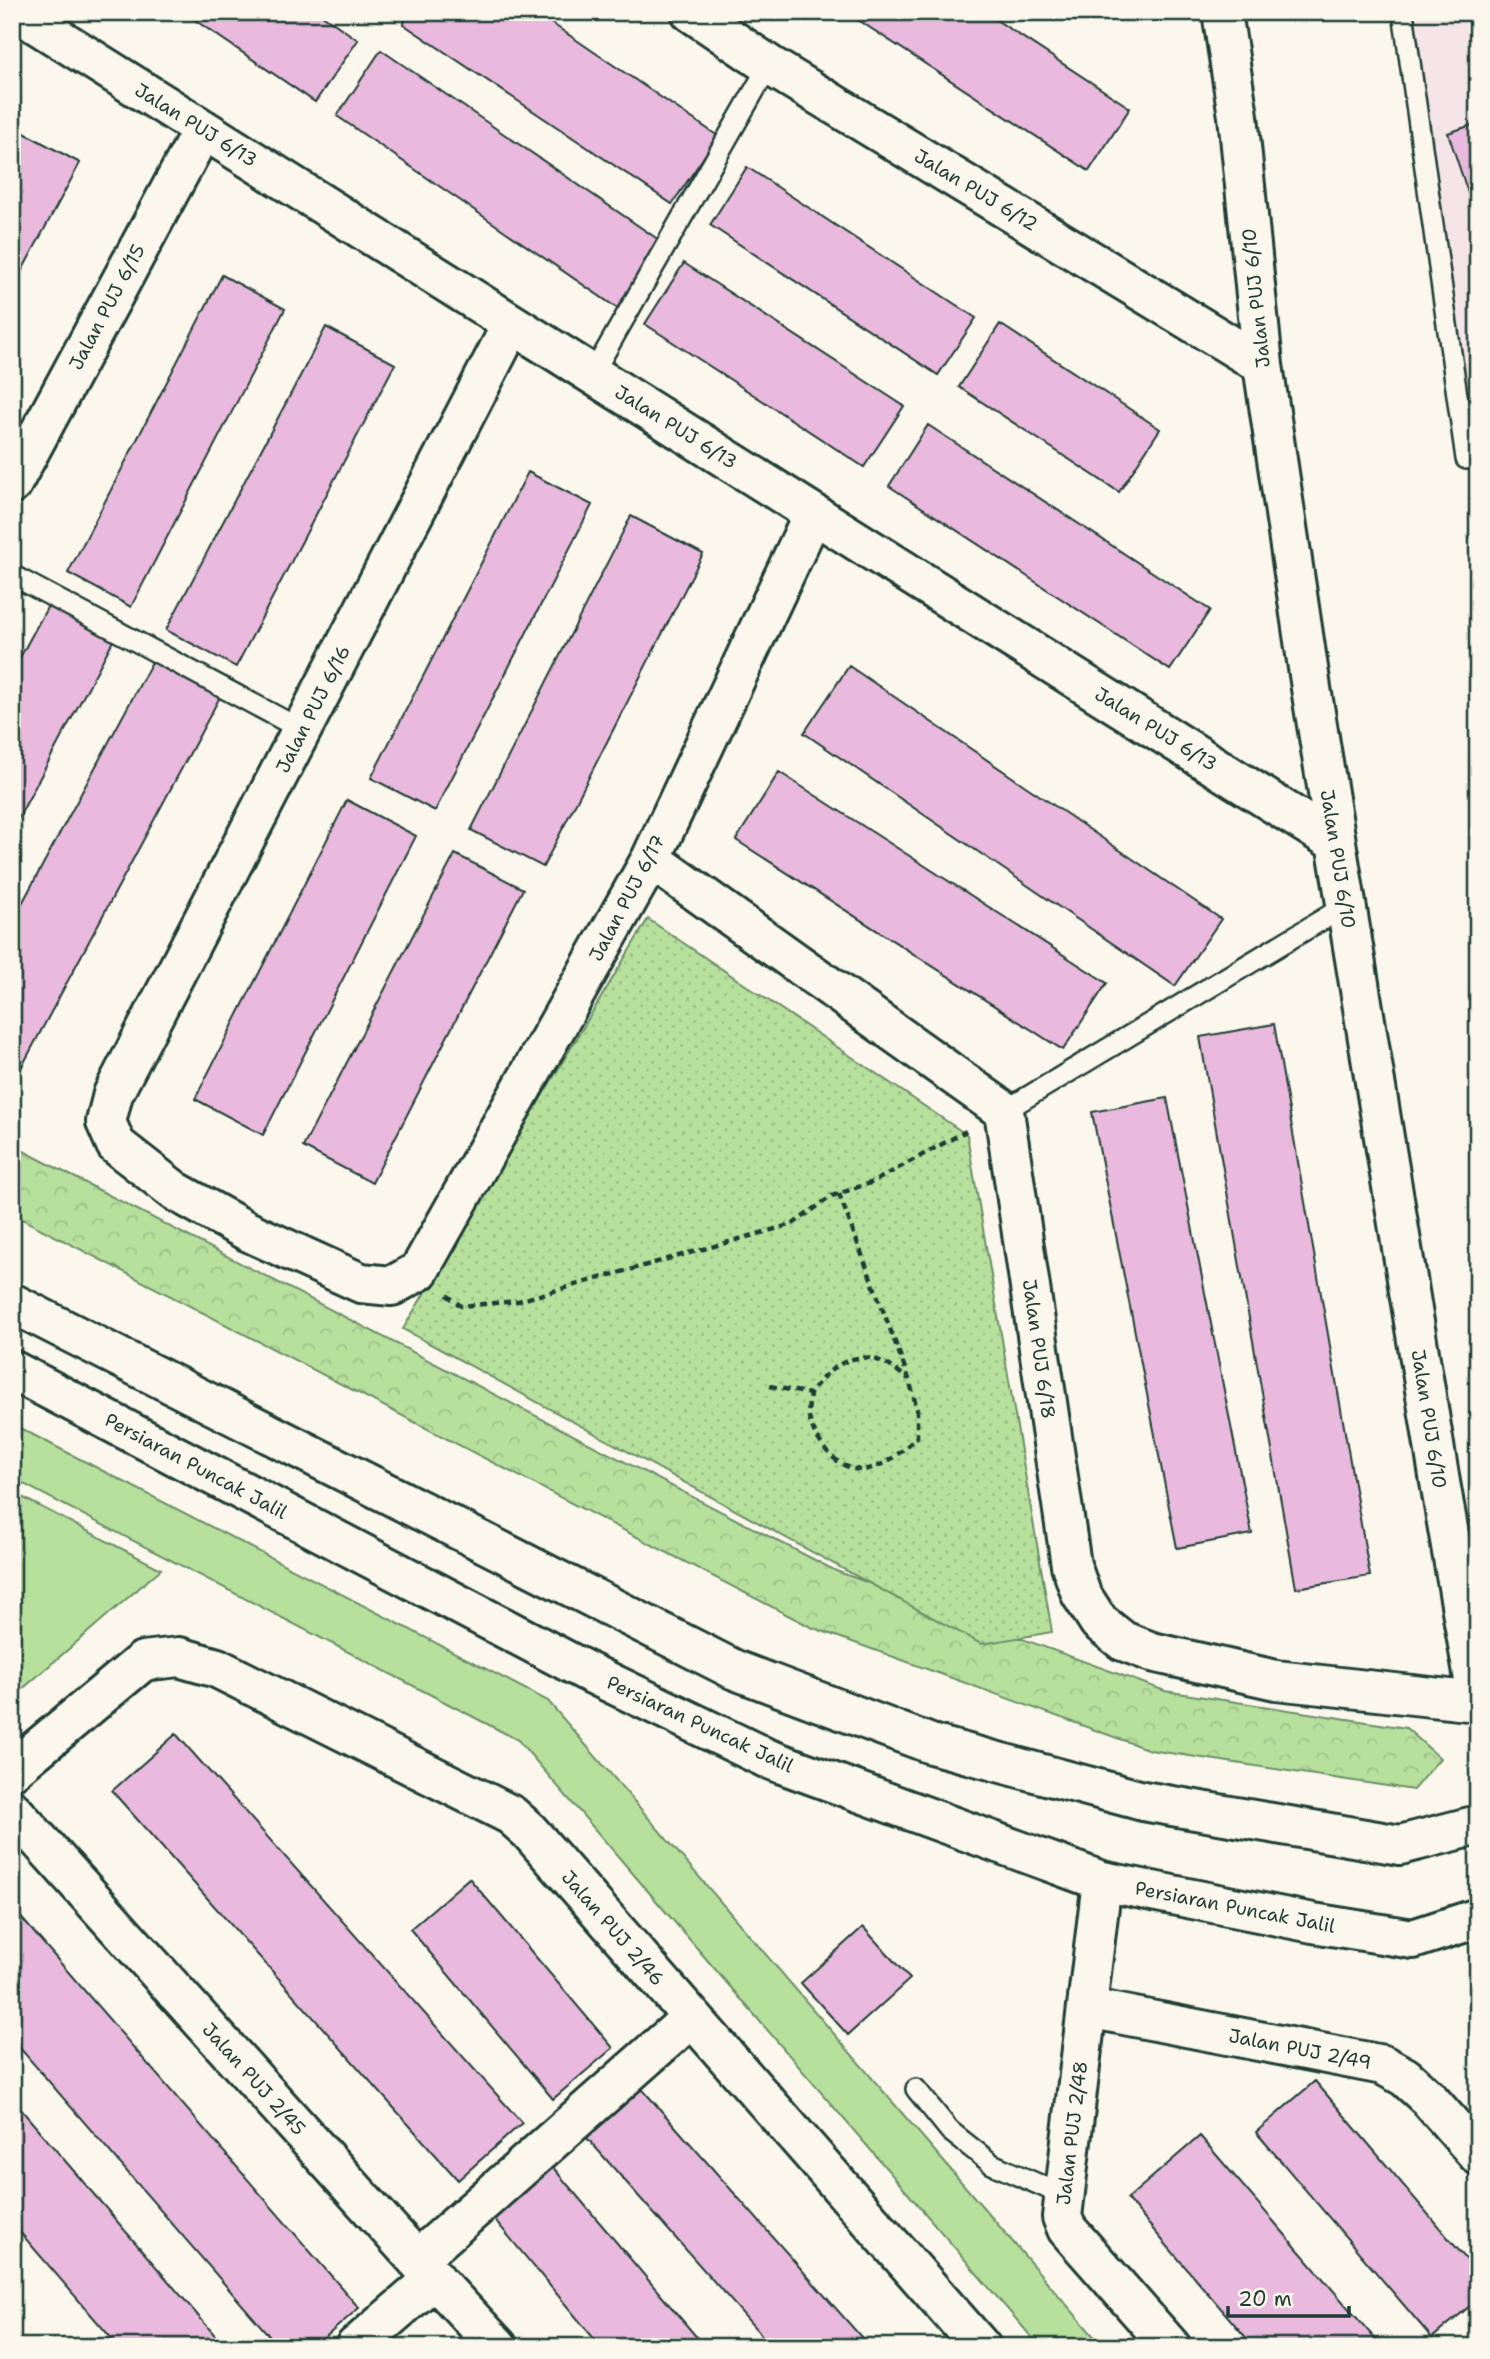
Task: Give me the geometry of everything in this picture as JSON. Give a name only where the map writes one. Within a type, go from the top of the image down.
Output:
[{"type":"street","name":"Jalan PUJ 6/13","points":[[17,12],[1335,842]]},
{"type":"street","name":"Jalan PUJ 6/12","points":[[691,12],[769,65],[1263,365]]},
{"type":"street","name":"Jalan PUJ 6/10","points":[[1222,12],[1238,116],[1263,365],[1335,842],[1478,1702]]},
{"type":"street","name":"Jalan PUJ 6/15","points":[[12,484],[203,130]]},
{"type":"street","name":"Jalan PUJ 6/16","points":[[419,1271],[393,1286],[361,1283],[247,1231],[175,1191],[116,1144],[106,1122],[113,1094],[512,324]]},
{"type":"street","name":"Jalan PUJ 6/17","points":[[419,1271],[651,859],[813,514]]},
{"type":"street","points":[[651,859],[1004,1111]]},
{"type":"street","name":"Jalan PUJ 6/18","points":[[1004,1111],[1071,1565],[1081,1594],[1099,1622],[1124,1641],[1152,1652],[1276,1680],[1478,1702]]},
{"type":"street","points":[[12,1303],[735,1670],[932,1744],[1143,1801],[1400,1845],[1478,1825]]},
{"type":"street","name":"Persiaran Puncak Jalil","points":[[12,1370],[573,1665],[766,1758],[1102,1881],[1313,1923],[1413,1939],[1478,1918]]},
{"type":"street","name":"Jalan PUJ 2/46","points":[[12,1770],[144,1661],[179,1657],[217,1668],[511,1815],[528,1830],[981,2347]]},
{"type":"street","name":"Jalan PUJ 2/45","points":[[12,1810],[498,2347]]},
{"type":"street","name":"Jalan PUJ 2/48","points":[[1102,1881],[1062,2217],[1067,2229],[1171,2347]]},
{"type":"street","name":"Jalan PUJ 2/49","points":[[1088,2008],[1383,2065],[1405,2077],[1420,2091],[1478,2155]]},
{"type":"street","points":[[355,2347],[426,2269],[691,2018]]},
{"type":"lane","points":[[1403,12],[1466,459]]},
{"type":"lane","points":[[592,375],[769,65]]},
{"type":"lane","points":[[12,575],[302,730]]},
{"type":"lane","points":[[1004,1111],[1345,906]]},
{"type":"lane","points":[[916,2089],[950,2131],[992,2165],[1063,2195]]},
{"type":"path","points":[[419,1271],[461,1306],[519,1301],[793,1224],[832,1196],[873,1182],[1004,1111]]},
{"type":"path","points":[[839,1194],[909,1379],[917,1409],[917,1437],[886,1462],[866,1470],[843,1466],[818,1440],[809,1419],[810,1394],[838,1364],[855,1356],[880,1360],[909,1379]]},
{"type":"path","points":[[770,1386],[810,1394]]},
{"type":"shaded area","points":[[1401,12],[1478,12],[1478,496]]},
{"type":"green space","points":[[648,919],[967,1135],[1052,1632],[981,1644],[403,1329]]},
{"type":"green space","points":[[12,1145],[836,1571],[1165,1691],[1406,1728],[1440,1758],[1413,1790],[1150,1750],[811,1627],[12,1214]]},
{"type":"green space","points":[[16,1426],[548,1701],[1103,2347],[1040,2347],[518,1740],[12,1478],[12,1427]]},
{"type":"green space","points":[[12,1492],[161,1569],[12,1698]]},
{"type":"building","points":[[183,12],[318,12],[358,40],[315,102]]},
{"type":"building","points":[[411,12],[535,12],[718,136],[672,204],[403,24]]},
{"type":"building","points":[[846,12],[984,12],[1130,108],[1089,171]]},
{"type":"building","points":[[381,50],[662,242],[617,308],[337,116]]},
{"type":"building","points":[[1478,123],[1478,223],[1448,133]]},
{"type":"building","points":[[17,129],[80,163],[12,289],[12,138]]},
{"type":"building","points":[[747,167],[976,318],[938,375],[710,225]]},
{"type":"building","points":[[684,263],[904,406],[864,467],[645,324]]},
{"type":"building","points":[[222,275],[285,309],[131,607],[68,573]]},
{"type":"building","points":[[1000,324],[1160,429],[1119,492],[959,387]]},
{"type":"building","points":[[326,327],[395,364],[236,667],[166,630]]},
{"type":"building","points":[[928,425],[1210,610],[1170,670],[889,486]]},
{"type":"building","points":[[528,472],[592,505],[435,811],[371,778]]},
{"type":"building","points":[[631,516],[703,554],[543,867],[471,830]]},
{"type":"building","points":[[50,602],[115,637],[12,830],[12,672]]},
{"type":"building","points":[[154,658],[221,695],[12,1085],[12,922]]},
{"type":"building","points":[[849,666],[1221,919],[1175,986],[804,733]]},
{"type":"building","points":[[779,772],[1107,983],[1063,1050],[736,840]]},
{"type":"building","points":[[347,800],[416,836],[263,1135],[195,1099]]},
{"type":"building","points":[[455,854],[523,889],[372,1183],[303,1147]]},
{"type":"building","points":[[1274,1024],[1370,1576],[1296,1588],[1200,1037]]},
{"type":"building","points":[[1167,1098],[1252,1534],[1177,1548],[1092,1112]]},
{"type":"building","points":[[176,1734],[522,2123],[458,2180],[112,1791]]},
{"type":"building","points":[[469,1878],[613,2048],[553,2099],[410,1929]]},
{"type":"building","points":[[12,1907],[359,2308],[314,2347],[279,2347],[12,2039]]},
{"type":"building","points":[[863,1927],[910,1979],[848,2035],[801,1983]]},
{"type":"building","points":[[635,2081],[870,2347],[772,2347],[580,2130]]},
{"type":"building","points":[[1315,2081],[1478,2273],[1478,2299],[1432,2338],[1256,2132]]},
{"type":"building","points":[[12,2099],[225,2347],[119,2347],[12,2223]]},
{"type":"building","points":[[1200,2136],[1382,2347],[1254,2347],[1127,2199]]},
{"type":"building","points":[[545,2158],[705,2347],[601,2347],[485,2208]]},
{"type":"building","points":[[1478,2337],[1478,2347],[1467,2347]]}]
